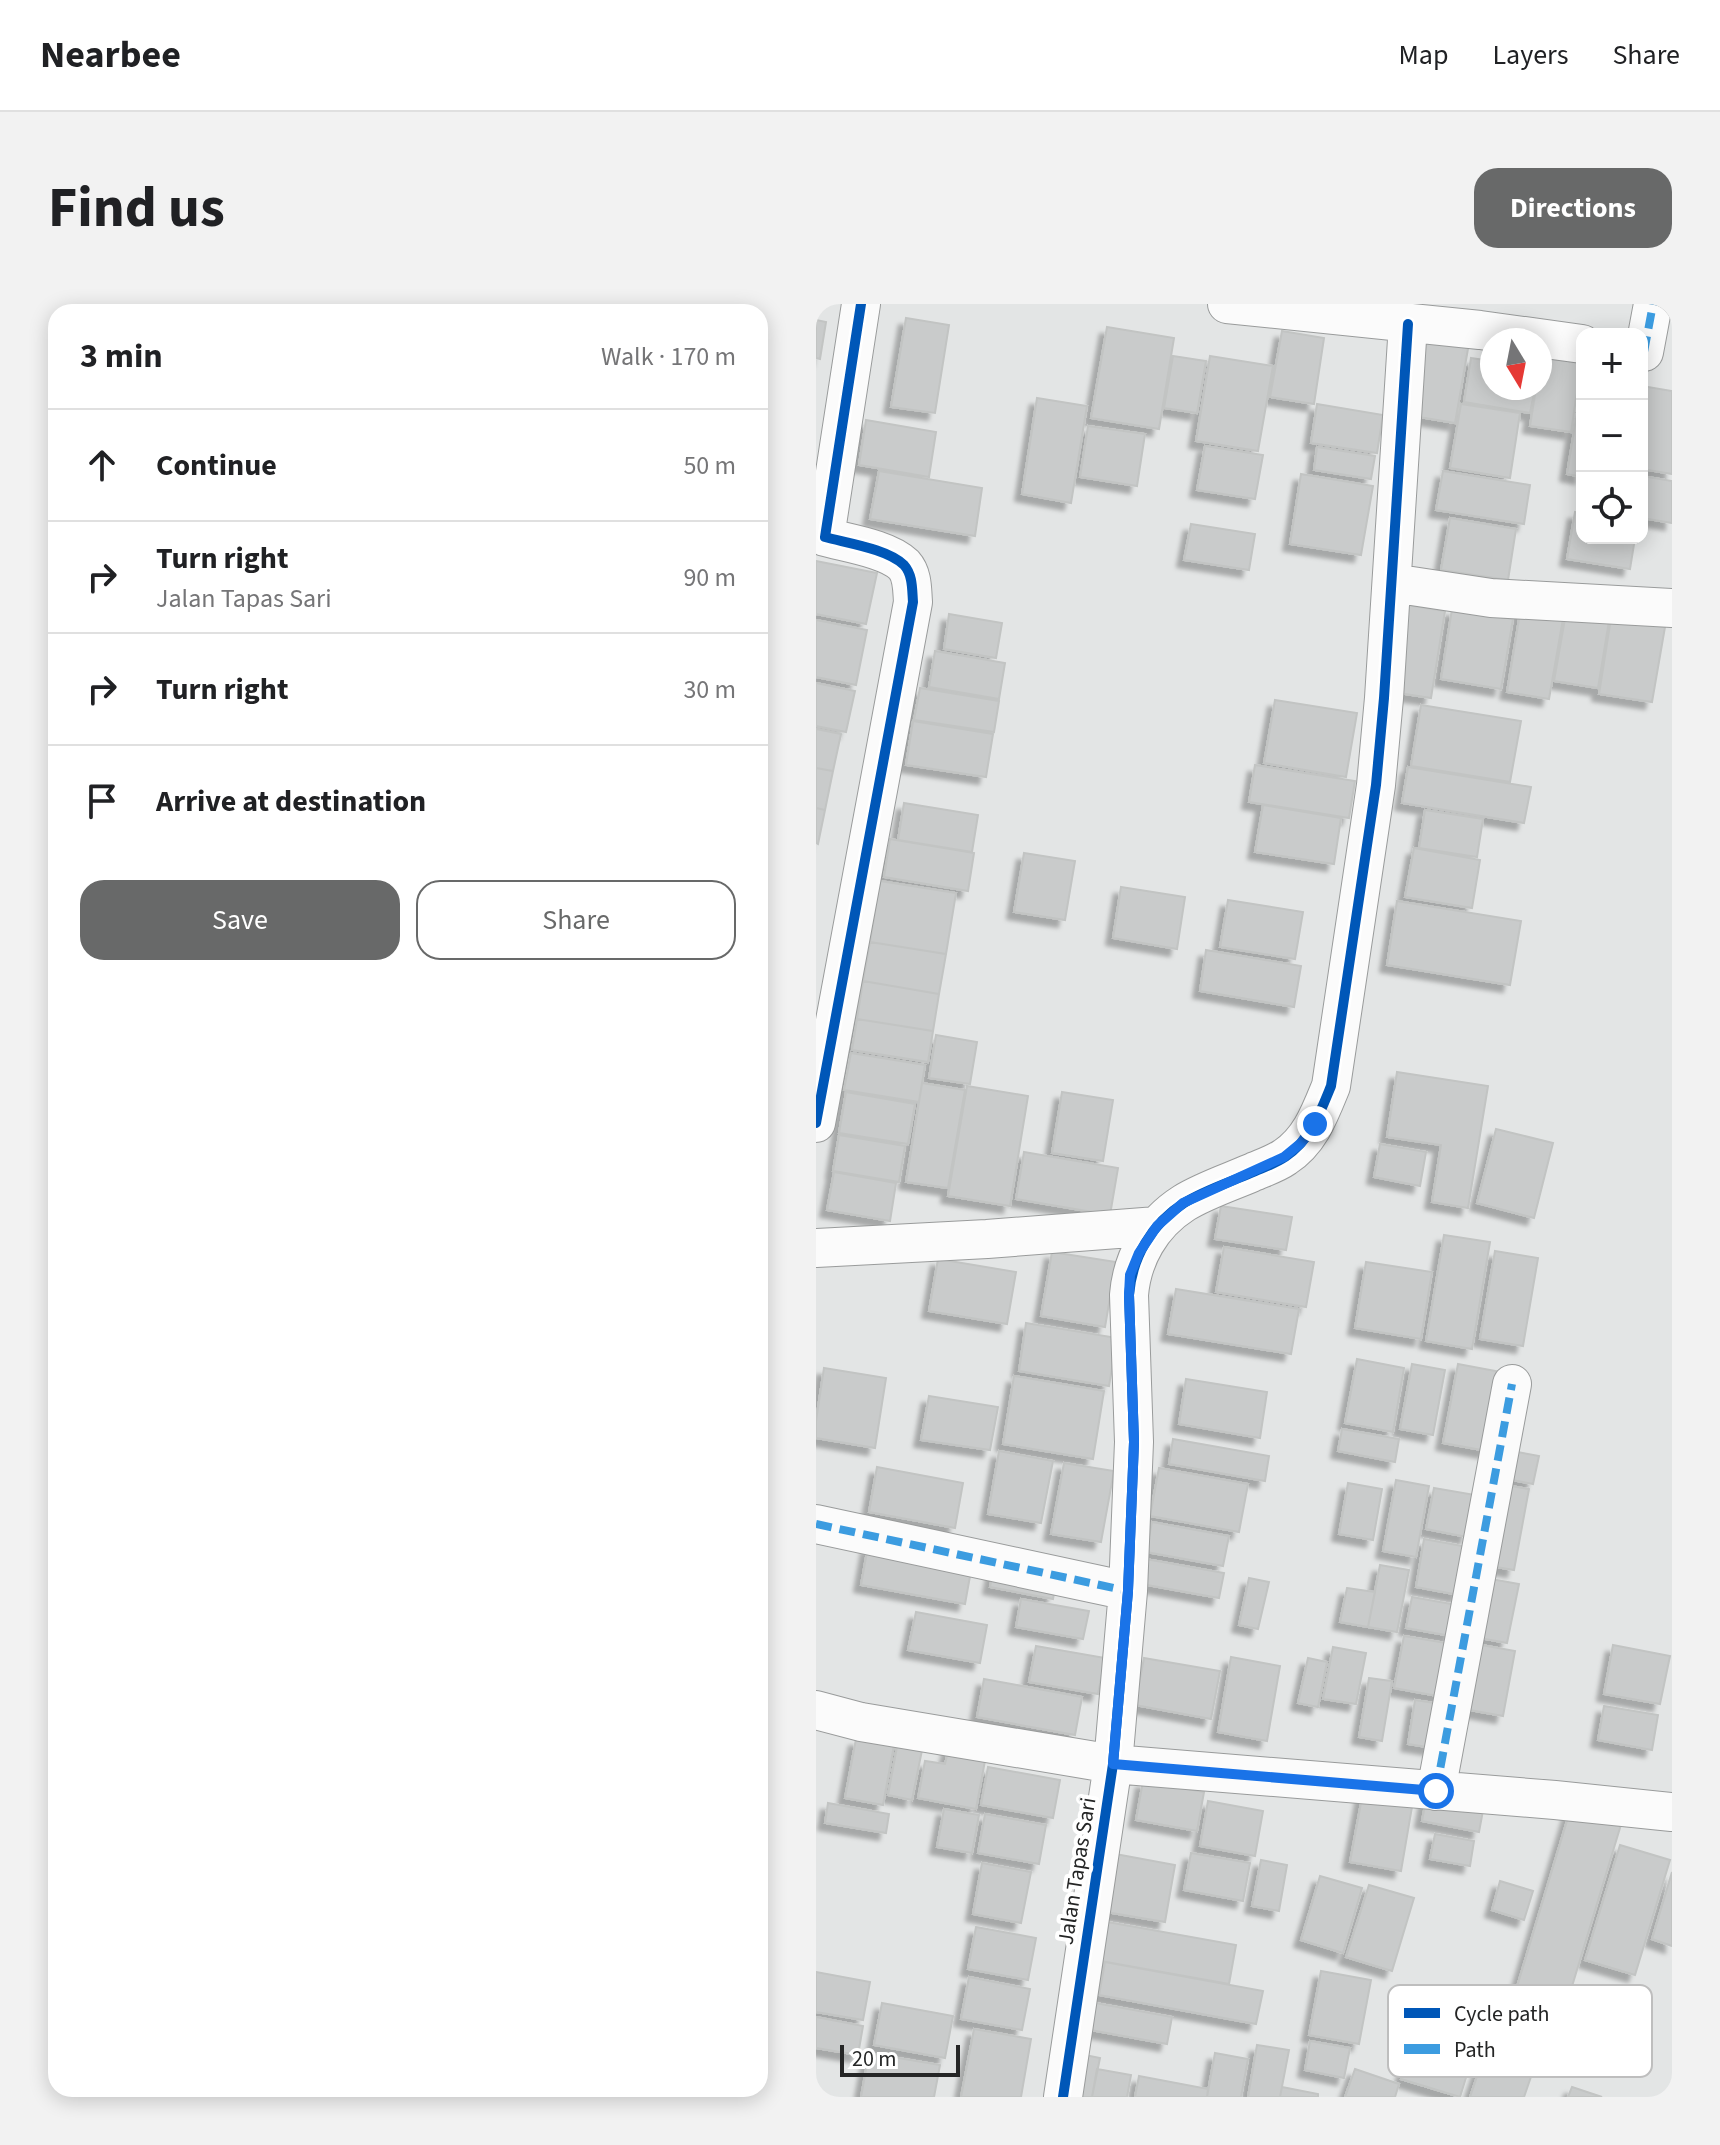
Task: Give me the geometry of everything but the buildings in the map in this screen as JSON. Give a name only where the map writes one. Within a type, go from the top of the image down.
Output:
[{"type":"street","points":[[816,1123],[913,602],[912,582],[905,566],[885,554],[820,537],[861,304]]},
{"type":"street","points":[[1227,304],[1408,324],[1481,317],[1576,342]]},
{"type":"street","points":[[1653,304],[1653,354]]},
{"type":"street","name":"Jalan Tapas Sari","points":[[1063,2097],[1113,1764],[1128,1591],[1134,1442],[1130,1275],[1139,1253],[1157,1226],[1183,1203],[1284,1157],[1301,1143],[1315,1124],[1331,1086],[1376,785],[1408,324]]},
{"type":"street","points":[[1392,583],[1491,598],[1672,608]]},
{"type":"street","points":[[816,1248],[1157,1226]]},
{"type":"street","points":[[1436,1791],[1512,1384]]},
{"type":"street","points":[[816,1524],[1128,1591]]},
{"type":"street","points":[[816,1710],[861,1722],[1113,1764],[1672,1812]]},
{"type":"marked path","points":[[1648,331],[1653,304]]},
{"type":"marked path","points":[[1436,1791],[1512,1384]]},
{"type":"marked path","points":[[816,1524],[1128,1591]]},
{"type":"cycle path","points":[[816,1123],[913,602],[909,573],[897,559],[867,547],[825,537],[861,304]]},
{"type":"cycle path","points":[[1063,2097],[1113,1764],[1128,1591],[1134,1442],[1131,1281],[1145,1243],[1172,1211],[1208,1191],[1273,1164],[1294,1150],[1313,1126],[1331,1086],[1376,785],[1408,324]]},
{"type":"route","points":[[1315,1124],[1301,1143],[1284,1157],[1183,1203],[1157,1226],[1139,1253],[1130,1275],[1134,1442],[1128,1591],[1113,1764],[1436,1791]]}]
